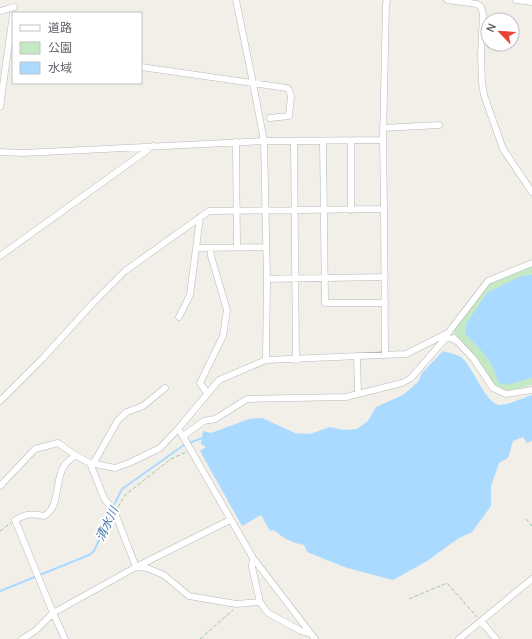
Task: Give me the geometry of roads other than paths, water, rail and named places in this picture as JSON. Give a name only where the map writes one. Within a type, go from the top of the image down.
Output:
[{"type":"street","points":[[0,11],[13,11],[15,0]]},
{"type":"street","points":[[236,0],[264,141],[267,279],[266,360]]},
{"type":"street","points":[[385,355],[383,128],[387,0]]},
{"type":"street","points":[[447,0],[477,4],[481,7],[483,14],[481,55],[484,95],[503,149],[532,192]]},
{"type":"street","points":[[516,0],[532,2]]},
{"type":"street","points":[[0,107],[11,49],[12,30]]},
{"type":"street","points":[[142,67],[287,88],[290,90],[291,96],[288,116],[270,118]]},
{"type":"street","points":[[383,128],[439,124]]},
{"type":"street","points":[[0,152],[23,153],[264,141],[383,140]]},
{"type":"street","points":[[294,141],[296,360]]},
{"type":"street","points":[[323,141],[325,303],[385,303]]},
{"type":"street","points":[[351,141],[351,210]]},
{"type":"street","points":[[236,142],[237,247]]},
{"type":"street","points":[[0,256],[153,146]]},
{"type":"street","points":[[0,401],[43,358],[93,303],[125,272],[209,211],[384,209]]},
{"type":"street","points":[[179,317],[190,295],[200,217]]},
{"type":"street","points":[[196,248],[266,247]]},
{"type":"street","points":[[207,393],[200,384],[223,336],[227,310],[210,248]]},
{"type":"street","points":[[0,486],[36,449],[58,443],[75,455],[92,463],[115,468],[129,463],[160,448],[219,380],[266,360],[296,360],[406,354],[448,333],[488,281],[532,263]]},
{"type":"street","points":[[267,279],[385,277]]},
{"type":"street","points":[[448,333],[474,358],[493,388],[506,394],[532,390]]},
{"type":"street","points":[[184,438],[204,421],[215,419],[246,399],[346,396],[402,383],[411,378],[446,339],[449,338],[457,341]]},
{"type":"street","points":[[357,356],[358,393]]},
{"type":"street","points":[[92,463],[118,420],[127,412],[143,406],[165,388]]},
{"type":"street","points":[[178,429],[253,558],[315,639]]},
{"type":"street","points":[[65,639],[16,520],[24,515],[31,514],[44,516],[49,513],[53,507],[64,465],[75,455]]},
{"type":"street","points":[[92,463],[104,498],[114,511],[136,567]]},
{"type":"street","points":[[22,639],[35,631],[53,613],[136,567],[230,520]]},
{"type":"street","points":[[253,558],[252,567],[260,602],[268,612],[301,631],[309,633]]},
{"type":"street","points":[[136,567],[147,568],[164,575],[189,596],[236,604],[260,602]]},
{"type":"street","points":[[459,639],[532,579]]},
{"type":"street","points":[[481,621],[496,639]]},
{"type":"water","points":[[532,275],[532,378],[506,385],[498,382],[490,361],[466,335],[466,324],[487,293],[521,276]]},
{"type":"water","points":[[443,351],[459,356],[466,362],[484,391],[494,403],[502,405],[532,395],[532,441],[527,443],[523,437],[513,441],[508,458],[499,463],[491,486],[491,506],[472,532],[459,538],[427,561],[393,580],[347,568],[307,552],[304,545],[288,540],[274,530],[270,531],[261,515],[242,526],[200,451],[206,447],[201,444],[203,431],[211,433],[249,419],[262,418],[295,433],[310,434],[330,427],[344,430],[357,429],[368,421],[376,407],[403,395],[418,382],[422,373]]},
{"type":"waterway","name":"清水川","points":[[113,507],[122,489],[184,445],[202,438]]},
{"type":"waterway","name":"清水川","points":[[0,591],[89,555],[94,551],[112,511]]}]
